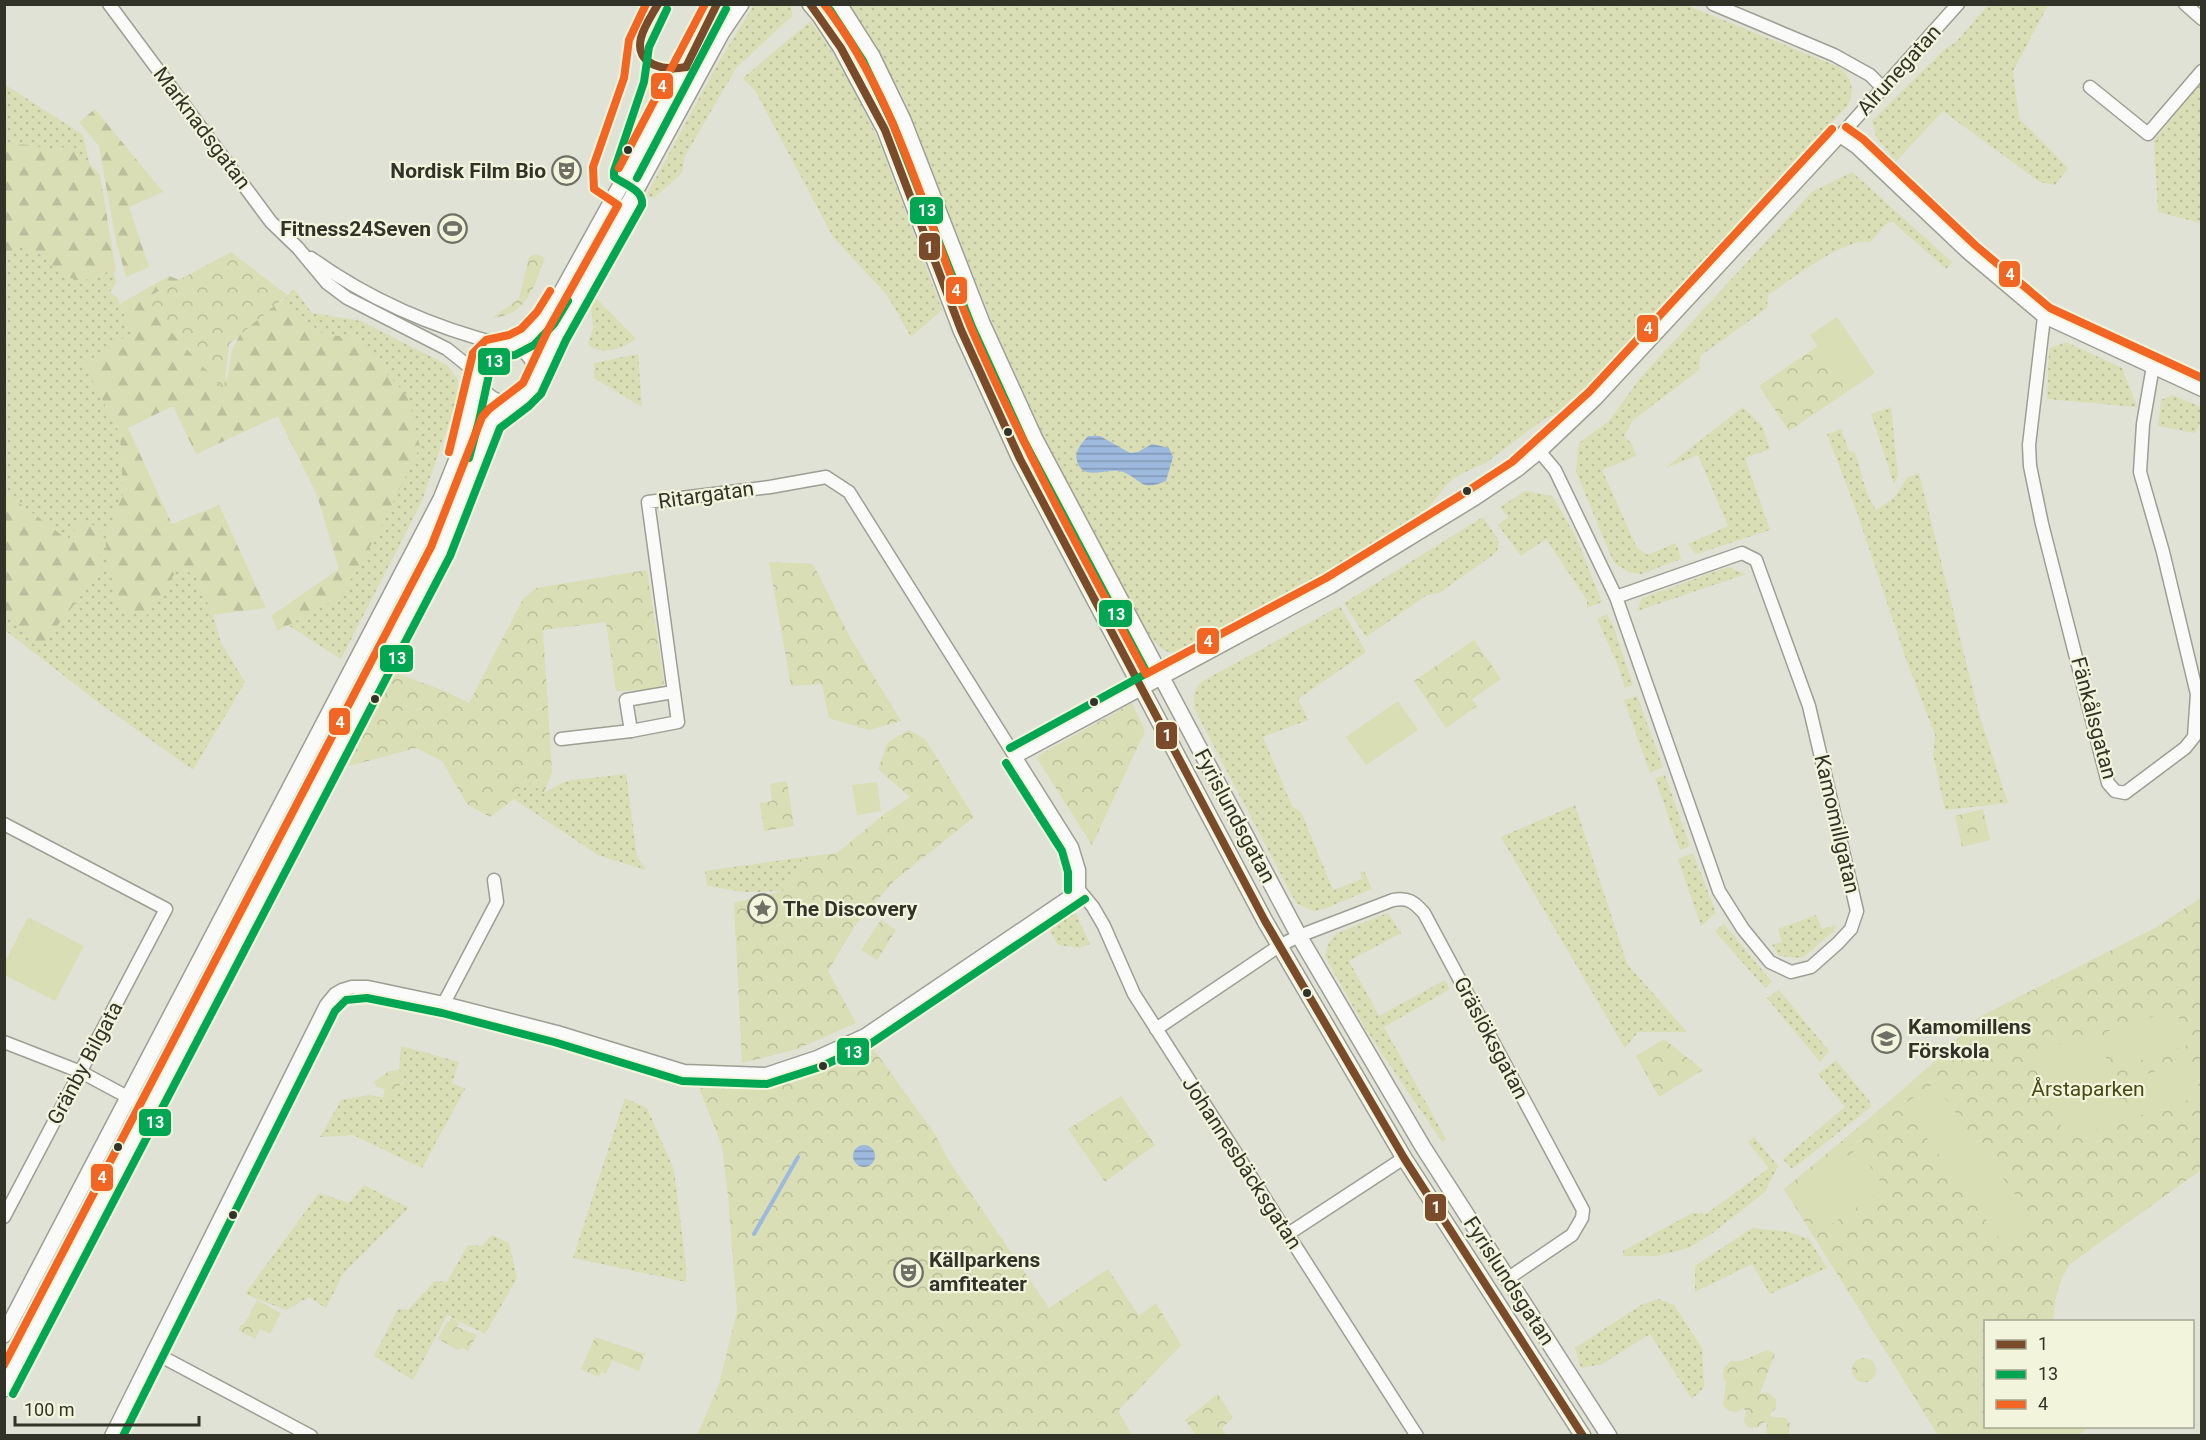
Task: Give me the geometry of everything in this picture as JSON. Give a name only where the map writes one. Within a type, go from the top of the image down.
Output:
[{"type":"main road","points":[[4,1335],[441,499],[461,449],[483,357],[495,347],[507,345],[537,328],[549,315],[665,106],[717,4]]},
{"type":"main road","points":[[4,1389],[441,550],[491,422],[532,388],[557,335],[723,32],[741,4]]},
{"type":"main road","name":"Fyrislundsgatan","points":[[810,4],[841,48],[885,130],[961,330],[1020,459],[1279,946],[1404,1158],[1583,1436]]},
{"type":"main road","name":"Fyrislundsgatan","points":[[839,4],[872,56],[903,120],[982,323],[1034,437],[1299,936],[1424,1147],[1609,1436]]},
{"type":"main road","points":[[507,345],[519,348],[531,358],[536,372],[535,380]]},
{"type":"main road","points":[[477,376],[480,387],[493,400],[501,403],[519,401]]},
{"type":"street","name":"Marknadsgatan","points":[[109,4],[271,222],[298,248],[327,283],[347,298],[435,342],[467,363],[477,376]]},
{"type":"street","points":[[1713,4],[1834,55],[1870,75],[1883,88]]},
{"type":"street","name":"Alrunegatan","points":[[1015,757],[1331,587],[1518,470],[1596,399],[1840,136],[1958,4]]},
{"type":"street","points":[[2185,4],[2202,19]]},
{"type":"street","points":[[2090,87],[2148,134],[2202,71]]},
{"type":"street","points":[[1840,136],[1856,147],[1968,253],[2044,317],[2202,390]]},
{"type":"street","name":"Marknadsgatan","points":[[298,248],[327,270],[425,320],[461,334],[507,345]]},
{"type":"street","name":"Fänkålsgatan","points":[[2044,317],[2029,445],[2030,466],[2042,524],[2108,783],[2115,791],[2125,793],[2185,748],[2194,737],[2197,694],[2163,552],[2140,472],[2142,424],[2153,366]]},
{"type":"street","name":"Kamomillgatan","points":[[1540,452],[1555,470],[1616,597],[1719,891],[1743,929],[1770,962],[1791,972],[1811,967],[1851,929],[1857,910],[1809,706],[1756,560],[1742,553],[1616,597]]},
{"type":"street","name":"Ritargatan","points":[[561,740],[678,722],[648,502],[747,490],[826,477],[849,492],[1015,757]]},
{"type":"street","points":[[631,731],[626,700],[673,692]]},
{"type":"street","points":[[111,1436],[322,1014],[331,1000],[342,990],[362,986],[444,1003],[557,1032],[684,1071],[766,1074],[817,1058],[865,1035],[1079,890],[1079,870],[1072,847],[1015,757]]},
{"type":"street","name":"Gränby Bilgata","points":[[4,824],[166,909],[4,1216]]},
{"type":"street","points":[[444,1003],[497,902],[494,880]]},
{"type":"street","name":"Johannesbäcksgatan","points":[[1079,890],[1104,926],[1126,980],[1156,1029],[1417,1436]]},
{"type":"street","name":"Gräslöksgatan","points":[[1156,1029],[1279,946],[1299,936],[1403,898],[1410,900],[1424,914],[1582,1210],[1582,1218],[1572,1234],[1507,1279]]},
{"type":"street","points":[[4,1042],[81,1072],[150,1109]]},
{"type":"street","points":[[1288,1234],[1404,1158]]},
{"type":"street","points":[[153,1352],[311,1436]]},
{"type":"green space","points":[[754,5],[791,5],[792,16],[736,68],[685,156],[682,173],[654,198],[646,196],[720,60]]},
{"type":"green space","points":[[850,5],[1686,5],[1839,67],[1847,76],[1852,89],[1848,105],[1575,402],[1540,422],[1487,462],[1450,481],[1420,518],[1327,579],[1190,653],[1181,654],[1162,648],[1143,626],[1044,437],[992,322],[903,96]]},
{"type":"green space","points":[[1988,5],[2048,5],[2013,71],[2019,118],[2068,168],[2055,185],[2040,182],[1943,111],[1896,161],[1876,137],[1872,121],[1946,48],[1956,42]]},
{"type":"green space","points":[[811,21],[844,70],[880,143],[942,310],[911,337],[887,295],[833,237],[756,92],[743,78]]},
{"type":"green space","points":[[2201,83],[2201,223],[2158,212],[2154,140]]},
{"type":"green space","points":[[4,84],[83,135],[116,283],[110,292],[118,299],[132,333],[84,364],[120,434],[123,494],[105,541],[179,567],[196,576],[213,615],[221,643],[245,682],[193,770],[98,702],[5,630]]},
{"type":"green space","points":[[95,109],[163,192],[129,207],[149,267],[126,277],[116,241],[99,146],[79,122]]},
{"type":"green space","points":[[5,144],[33,145],[51,151],[72,145],[100,175],[116,271],[82,281],[62,276],[43,256],[19,245],[5,255]]},
{"type":"green space","points":[[1852,172],[1952,262],[1946,269],[1893,222],[1887,223],[1870,242],[1860,242],[1833,252],[1768,295],[1767,308],[1700,356],[1699,370],[1633,420],[1624,436],[1632,444],[1636,456],[1602,470],[1637,548],[1648,555],[1676,543],[1681,559],[1641,574],[1629,572],[1614,563],[1576,472],[1579,443],[1609,421],[1641,377],[1812,192]]},
{"type":"green space","points":[[231,252],[287,295],[229,344],[224,390],[142,300]]},
{"type":"green space","points":[[536,254],[545,258],[528,298],[514,311],[492,318],[519,299],[529,257]]},
{"type":"green space","points":[[169,276],[194,285],[191,341],[227,381],[232,350],[255,305],[281,302],[323,334],[354,338],[408,397],[420,447],[380,529],[341,596],[278,631],[271,616],[339,569],[317,495],[278,416],[196,454],[173,406],[128,428],[172,524],[219,505],[266,608],[213,615],[196,576],[179,567],[145,618],[116,604],[105,541],[123,494],[120,434],[84,364],[132,333],[120,304]]},
{"type":"green space","points":[[294,289],[312,313],[361,321],[447,365],[458,380],[456,402],[422,501],[341,659],[288,625],[341,596],[408,397],[354,338],[323,334],[281,302]]},
{"type":"green space","points":[[595,297],[636,339],[625,346],[607,351],[588,345],[593,328],[591,306]]},
{"type":"green space","points":[[1837,317],[1875,373],[1848,391],[1810,335]]},
{"type":"green space","points":[[2066,342],[2122,368],[2137,407],[2047,399],[2049,349]]},
{"type":"green space","points":[[1818,346],[1848,391],[1789,431],[1759,386]]},
{"type":"green space","points":[[638,354],[642,407],[594,378],[594,363]]},
{"type":"green space","points":[[2172,395],[2201,407],[2201,421],[2195,433],[2158,426],[2161,400]]},
{"type":"green space","points":[[1743,407],[1762,426],[1770,449],[1745,458],[1770,530],[1696,554],[1688,544],[1728,526],[1698,455],[1665,468]]},
{"type":"green space","points":[[1891,407],[1898,475],[1894,484],[1871,414]]},
{"type":"green space","points":[[1841,429],[1849,451],[1855,452],[1867,494],[1876,510],[1893,499],[1908,477],[1919,473],[1979,714],[2008,803],[1945,810],[1933,754],[1935,735],[1906,659],[1858,515],[1827,434]]},
{"type":"green space","points":[[1525,491],[1552,496],[1575,535],[1602,602],[1587,608],[1587,600],[1546,539],[1521,556],[1498,525],[1508,517],[1500,507]]},
{"type":"green space","points":[[5,492],[68,540],[80,522],[100,527],[100,572],[41,646],[5,615]]},
{"type":"green space","points":[[1483,517],[1499,541],[1497,552],[1439,593],[1427,595],[1366,637],[1344,603]]},
{"type":"green space","points":[[769,562],[813,564],[851,639],[901,721],[869,730],[829,718],[822,684],[791,686]]},
{"type":"green space","points":[[1728,567],[1746,574],[1637,611],[1642,598]]},
{"type":"green space","points":[[647,570],[664,683],[659,689],[616,691],[606,622],[543,630],[552,772],[544,793],[524,779],[514,799],[490,817],[467,804],[442,761],[416,748],[349,766],[359,738],[393,672],[445,691],[469,703],[523,599],[536,588]]},
{"type":"green space","points":[[1340,606],[1366,652],[1298,699],[1308,720],[1263,737],[1292,806],[1301,812],[1333,890],[1362,879],[1360,872],[1364,871],[1372,889],[1324,909],[1313,911],[1296,903],[1196,712],[1194,696],[1201,682]]},
{"type":"green space","points":[[1607,614],[1613,625],[1633,685],[1625,688],[1617,663],[1597,619]]},
{"type":"green space","points":[[1474,640],[1501,679],[1472,699],[1477,706],[1446,728],[1414,681]]},
{"type":"green space","points":[[1637,696],[1663,767],[1650,773],[1624,700]]},
{"type":"green space","points":[[1398,701],[1418,730],[1366,765],[1346,737]]},
{"type":"green space","points":[[1132,703],[1145,731],[1092,845],[1036,757]]},
{"type":"green space","points":[[909,730],[925,739],[974,817],[894,881],[856,924],[828,971],[856,1023],[797,1049],[742,1063],[734,903],[783,891],[804,857],[837,853],[882,816],[910,797],[878,769],[888,742]]},
{"type":"green space","points":[[626,774],[637,856],[646,870],[598,855],[514,799],[524,779],[544,793],[566,781]]},
{"type":"green space","points":[[1665,775],[1690,846],[1680,850],[1655,778]]},
{"type":"green space","points":[[787,781],[794,826],[764,831],[760,803],[772,801],[770,784]]},
{"type":"green space","points":[[877,782],[881,811],[857,815],[852,785]]},
{"type":"green space","points":[[1575,805],[1627,964],[1687,1032],[1638,1032],[1625,1048],[1501,837]]},
{"type":"green space","points":[[1983,809],[1990,840],[1962,847],[1955,816]]},
{"type":"green space","points":[[1693,853],[1716,913],[1701,926],[1678,859]]},
{"type":"green space","points":[[804,857],[783,891],[745,892],[707,886],[705,871]]},
{"type":"green space","name":"Årstaparken","points":[[2201,898],[2201,1170],[2070,1264],[2057,1292],[2053,1320],[1984,1320],[1984,1428],[2088,1428],[2078,1435],[1938,1435],[1784,1189],[1908,1085],[1981,1016],[2155,928]]},
{"type":"green space","points":[[1075,912],[1090,944],[1079,948],[1058,945],[1049,929]]},
{"type":"green space","points":[[1388,913],[1401,933],[1349,961],[1379,1016],[1445,980],[1450,989],[1384,1027],[1446,1139],[1442,1142],[1365,1028],[1325,956],[1329,942],[1337,933]]},
{"type":"green space","points":[[1816,915],[1822,929],[1837,925],[1833,932],[1802,958],[1779,956],[1772,945],[1782,942],[1778,929]]},
{"type":"green space","points":[[28,917],[84,946],[55,1001],[5,975],[5,962]]},
{"type":"green space","points":[[881,920],[896,930],[877,960],[861,950]]},
{"type":"green space","points":[[1724,924],[1772,982],[1765,988],[1715,931]]},
{"type":"green space","points":[[1779,990],[1829,1051],[1820,1062],[1767,998]]},
{"type":"green space","points":[[2176,1009],[2188,1045],[2117,1068],[2106,1032]]},
{"type":"green space","name":"Årstaparken","points":[[2098,1032],[2126,1120],[2065,1139],[2038,1051]]},
{"type":"green space","points":[[1664,1039],[1703,1070],[1659,1097],[1636,1056]]},
{"type":"green space","points":[[401,1046],[459,1062],[452,1083],[465,1089],[422,1168],[353,1135],[320,1137],[341,1100],[369,1095],[394,1099],[396,1090],[405,1081],[399,1070]]},
{"type":"green space","points":[[872,1047],[935,1134],[949,1161],[1049,1308],[1108,1269],[1139,1316],[1156,1303],[1181,1345],[1118,1411],[1132,1435],[697,1436],[719,1384],[737,1311],[722,1146],[699,1088],[757,1088],[824,1070]]},
{"type":"green space","points":[[1836,1060],[1870,1102],[1871,1107],[1792,1169],[1783,1159],[1845,1107],[1818,1074]]},
{"type":"green space","points":[[2192,1060],[2201,1096],[2132,1118],[2121,1082]]},
{"type":"green space","points":[[399,1070],[405,1079],[396,1090],[394,1099],[383,1097],[385,1089],[377,1087],[374,1082],[389,1071]]},
{"type":"green space","points":[[1934,1083],[2034,1221],[2003,1243],[1903,1105]]},
{"type":"green space","points":[[1121,1096],[1155,1145],[1105,1182],[1068,1129]]},
{"type":"green space","points":[[625,1098],[647,1108],[674,1170],[686,1282],[573,1258]]},
{"type":"green space","points":[[1754,1137],[1778,1166],[1765,1192],[1714,1232],[1689,1248],[1657,1256],[1623,1256],[1623,1251],[1692,1213],[1706,1214],[1769,1168],[1748,1142]]},
{"type":"green space","points":[[1858,1149],[1885,1188],[1823,1230],[1797,1190]]},
{"type":"green space","points":[[364,1185],[409,1208],[343,1274],[326,1308],[309,1297],[286,1310],[245,1294],[319,1193],[349,1203]]},
{"type":"green space","points":[[1752,1228],[1789,1232],[1809,1239],[1827,1268],[1770,1294],[1752,1264],[1695,1292],[1695,1266]]},
{"type":"green space","points":[[492,1235],[509,1243],[517,1278],[485,1334],[447,1315],[413,1380],[374,1356],[398,1309],[408,1310],[435,1281],[447,1282],[468,1245],[482,1246]]},
{"type":"green space","points":[[1659,1299],[1674,1305],[1702,1348],[1704,1387],[1692,1399],[1650,1334],[1602,1364],[1581,1368],[1575,1348],[1641,1305]]},
{"type":"green space","points":[[257,1300],[281,1313],[270,1334],[260,1329],[255,1339],[238,1330],[245,1323]]},
{"type":"green space","points":[[452,1318],[459,1322],[457,1327],[477,1335],[468,1351],[463,1348],[458,1350],[438,1339],[447,1322]]},
{"type":"green space","points":[[595,1337],[645,1354],[639,1371],[612,1360],[606,1374],[601,1372],[599,1377],[581,1369]]},
{"type":"green space","points":[[1767,1350],[1775,1354],[1760,1393],[1769,1393],[1776,1400],[1776,1408],[1770,1414],[1772,1417],[1786,1418],[1790,1424],[1787,1435],[1769,1435],[1766,1432],[1767,1423],[1764,1422],[1757,1428],[1749,1428],[1744,1422],[1746,1411],[1743,1408],[1737,1412],[1729,1411],[1723,1405],[1726,1382],[1723,1377],[1724,1367],[1731,1361],[1741,1361]]},
{"type":"green space","points":[[1864,1358],[1872,1362],[1876,1370],[1872,1378],[1864,1382],[1856,1378],[1852,1370],[1856,1362]]},
{"type":"green space","points":[[1218,1394],[1233,1418],[1222,1428],[1226,1435],[1196,1435],[1185,1420]]},
{"type":"water","points":[[1088,436],[1100,436],[1130,453],[1138,452],[1152,444],[1169,448],[1173,457],[1166,481],[1146,485],[1123,472],[1090,473],[1085,471],[1080,468],[1077,454],[1079,447]]},
{"type":"water","points":[[864,1145],[872,1148],[875,1156],[872,1164],[864,1167],[856,1164],[853,1156],[856,1148]]},
{"type":"waterway","points":[[754,1234],[798,1157]]},
{"type":"transit line","name":"4","points":[[4,1365],[431,547],[482,417],[523,383],[548,330],[618,205],[594,189],[593,167],[624,78],[629,40],[646,4]]},
{"type":"transit line","name":"1","points":[[658,4],[642,34],[640,47],[642,55],[653,65],[670,68],[686,67]]},
{"type":"transit line","name":"4","points":[[619,168],[705,4]]},
{"type":"transit line","name":"1","points":[[686,67],[717,4]]},
{"type":"transit line","name":"1","points":[[810,4],[841,48],[885,130],[961,330],[1020,459],[1265,921],[1404,1158],[1583,1436]]},
{"type":"transit line","name":"4","points":[[824,4],[850,41],[872,80],[909,162],[955,289],[1012,418],[1146,674],[1326,578],[1512,462],[1589,392],[1832,129]]},
{"type":"transit line","name":"13","points":[[13,1394],[450,556],[500,428],[541,394],[566,340],[642,205],[637,191],[614,177],[614,171],[644,82],[649,47],[667,9]]},
{"type":"transit line","name":"13","points":[[637,178],[726,9]]},
{"type":"transit line","name":"13","points":[[830,10],[863,61],[893,124],[972,327],[1024,441],[1147,673],[1010,748]]},
{"type":"transit line","name":"4","points":[[1846,127],[1863,139],[1975,245],[2050,308],[2202,378]]},
{"type":"transit line","name":"4","points":[[449,452],[473,353],[486,340],[509,335],[521,329],[537,312],[550,291]]},
{"type":"transit line","name":"13","points":[[469,458],[491,365],[498,357],[515,355],[534,345],[554,324],[568,301]]},
{"type":"transit line","name":"13","points":[[1006,763],[1062,851],[1068,872],[1068,890]]},
{"type":"transit line","name":"13","points":[[123,1436],[335,1011],[346,1000],[367,998],[442,1013],[554,1042],[682,1081],[767,1084],[820,1067],[870,1044],[1085,899]]},
{"type":"place","name":"Nordisk Film Bio","points":[[567,171]]},
{"type":"place","name":"Fitness24Seven","points":[[452,229]]},
{"type":"place","name":"The Discovery","points":[[762,909]]},
{"type":"place","name":"Kamomillens Förskola","points":[[1887,1039]]},
{"type":"place","name":"Källparkens amfiteater","points":[[908,1272]]}]
